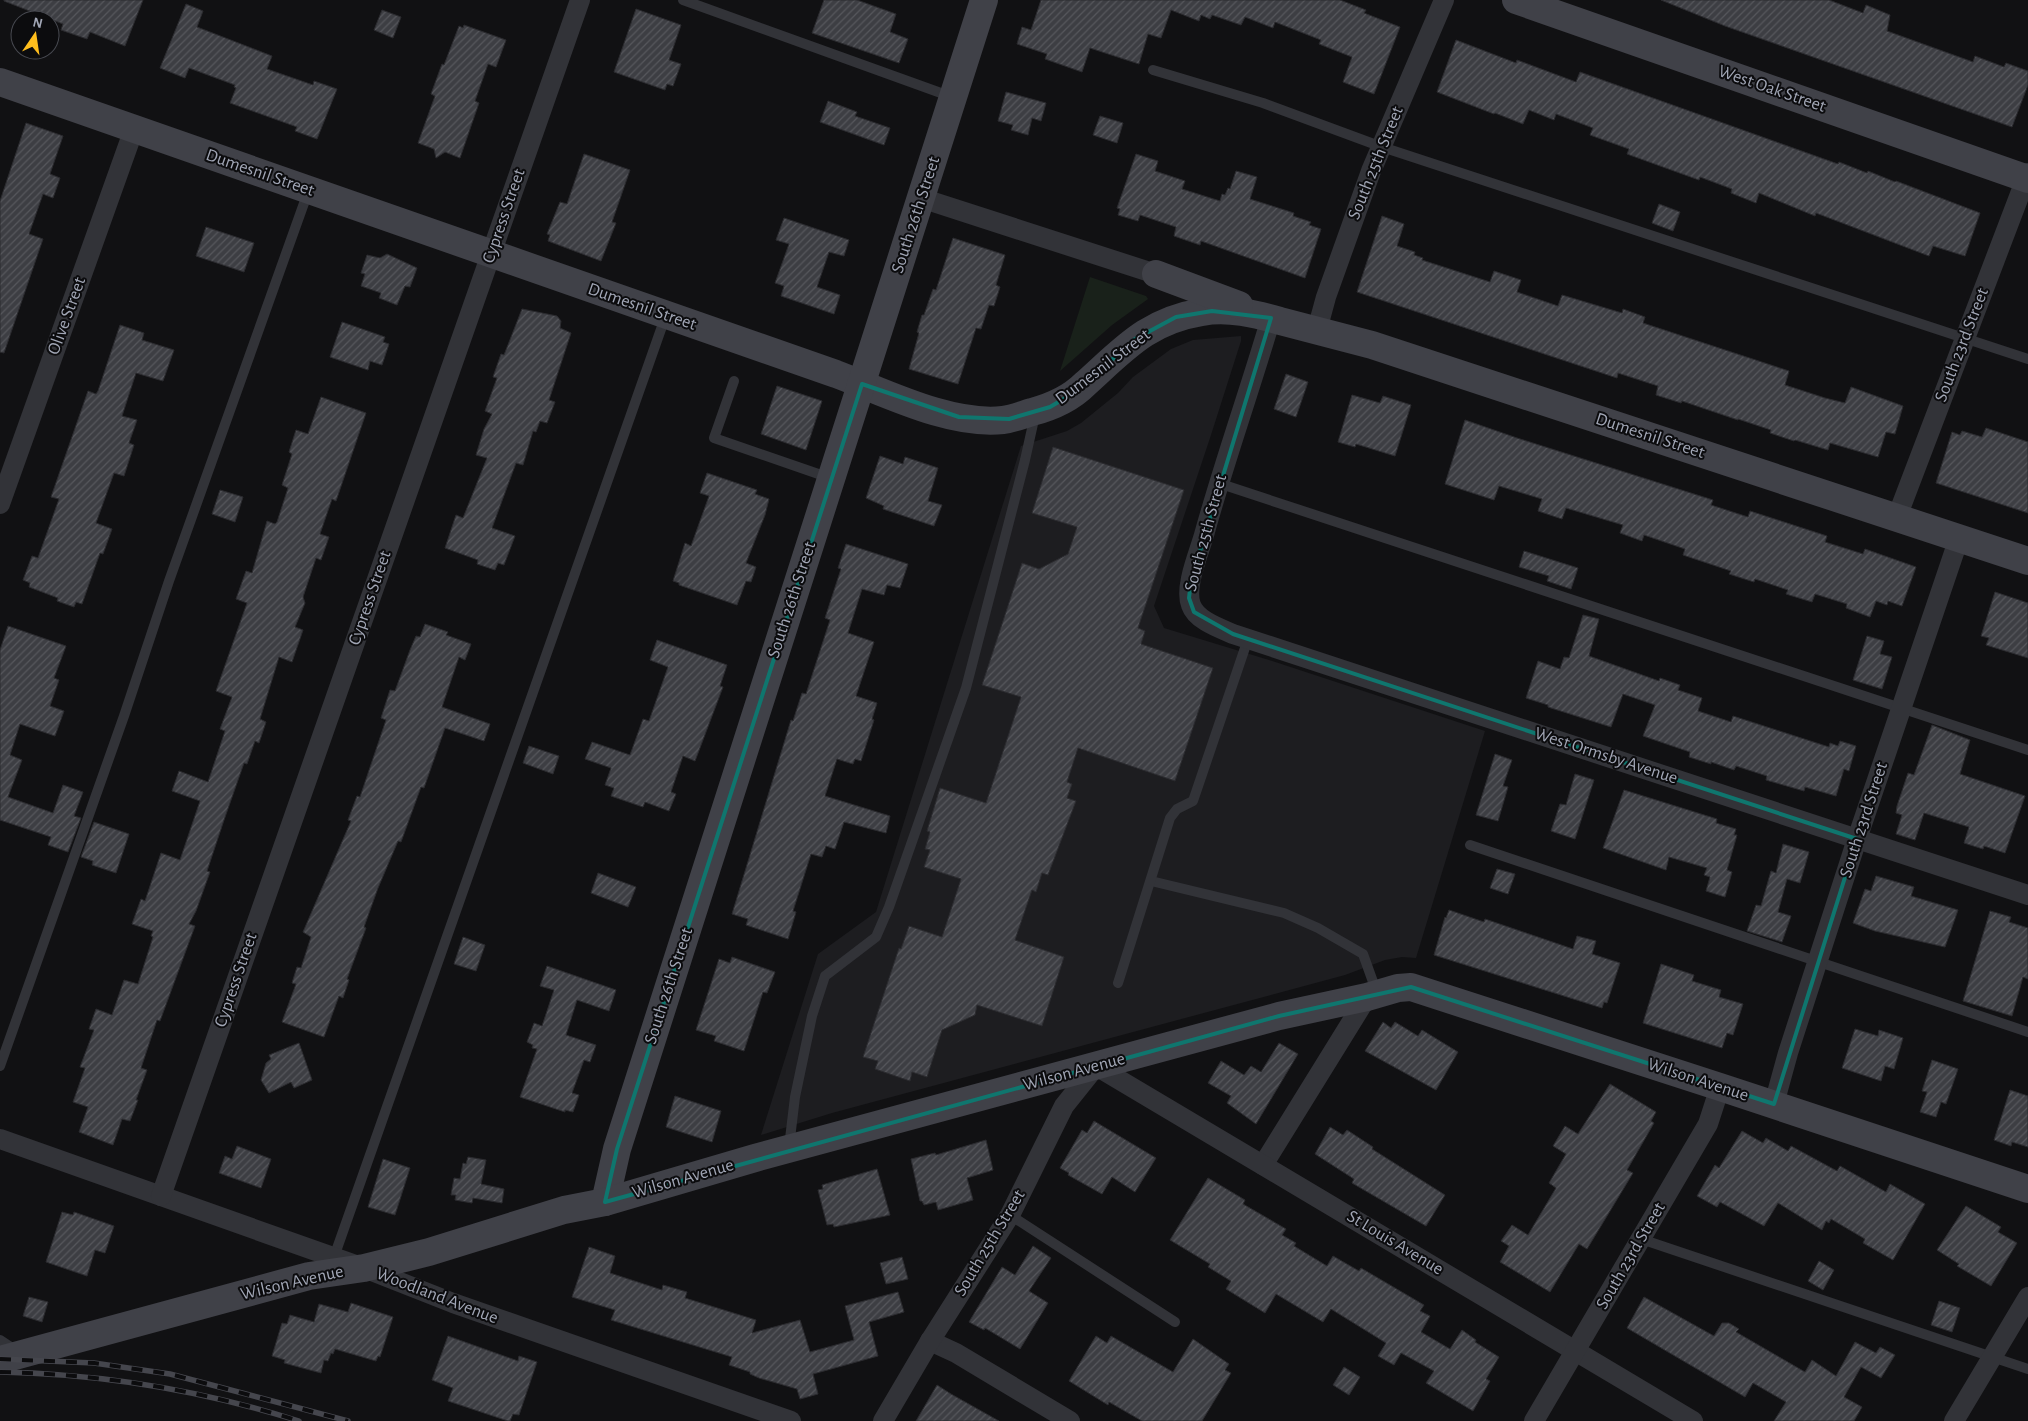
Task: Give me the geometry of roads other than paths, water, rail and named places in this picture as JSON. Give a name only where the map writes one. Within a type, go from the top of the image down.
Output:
[{"type":"street","name":"Cypress Street","points":[[161,1196],[580,0]]},
{"type":"street","name":"South 26th Street","points":[[605,1202],[617,1149],[984,0]]},
{"type":"street","name":"South 25th Street","points":[[1317,330],[1326,297],[1371,171],[1444,0]]},
{"type":"street","name":"West Oak Street","points":[[1516,0],[2027,176]]},
{"type":"street","name":"Dumesnil Street","points":[[0,82],[920,406],[960,417],[1001,420],[1050,406],[1077,391],[1135,339],[1176,317],[1212,310],[1244,313],[1271,318],[1372,345],[2028,561]]},
{"type":"street","name":"Olive Street","points":[[0,504],[134,129]]},
{"type":"street","name":"South 23rd Street","points":[[1897,517],[2027,176]]},
{"type":"street","name":"Dumesnil Street","points":[[921,198],[1156,274],[1271,318]]},
{"type":"street","name":"South 25th Street","points":[[1191,605],[1189,598],[1191,580],[1218,483],[1271,318]]},
{"type":"street","name":"South 23rd Street","points":[[1774,1104],[1788,1053],[1857,839],[1959,538]]},
{"type":"street","name":"West Ormsby Avenue","points":[[1191,605],[1194,612],[1213,625],[1248,639],[2028,895]]},
{"type":"street","name":"Wilson Avenue","points":[[7,1351],[309,1276],[364,1268],[429,1252],[564,1210],[605,1202],[789,1149],[1279,1016],[1372,996],[1398,988],[1411,987],[1427,991],[2028,1189]]},
{"type":"street","points":[[1263,1165],[1372,996]]},
{"type":"street","name":"South 25th Street","points":[[884,1421],[930,1341],[1010,1215],[1064,1106],[1096,1066]]},
{"type":"street","name":"St Louis Avenue","points":[[1096,1066],[1693,1421]]},
{"type":"street","name":"South 23rd Street","points":[[1534,1421],[1708,1124],[1720,1087]]},
{"type":"street","name":"Woodland Avenue","points":[[0,1140],[334,1257],[462,1307],[790,1421]]},
{"type":"street","points":[[1954,1421],[2028,1296]]},
{"type":"street","points":[[930,1341],[956,1353],[1070,1421]]},
{"type":"lane","points":[[683,0],[953,97]]},
{"type":"lane","points":[[1154,70],[1263,104],[1382,147],[2028,359]]},
{"type":"lane","points":[[0,1066],[124,716],[182,544],[309,190]]},
{"type":"lane","points":[[334,1257],[666,315]]},
{"type":"lane","points":[[734,381],[714,438],[831,478]]},
{"type":"lane","points":[[789,1149],[795,1097],[812,1016],[825,976],[876,937],[889,907],[966,688],[1027,453],[1036,411]]},
{"type":"lane","points":[[1218,483],[2028,750]]},
{"type":"lane","points":[[1118,983],[1170,818],[1177,809],[1193,801],[1248,639]]},
{"type":"lane","points":[[1470,845],[2028,1032]]},
{"type":"lane","points":[[1151,881],[1284,913],[1318,928],[1363,954],[1372,996]]},
{"type":"lane","points":[[1010,1215],[1176,1322]]},
{"type":"lane","points":[[1641,1239],[2028,1369]]},
{"type":"railway","points":[[0,1359],[94,1363],[170,1374],[348,1421]]},
{"type":"railway","points":[[0,1372],[38,1373],[114,1380],[188,1392],[299,1421]]}]
